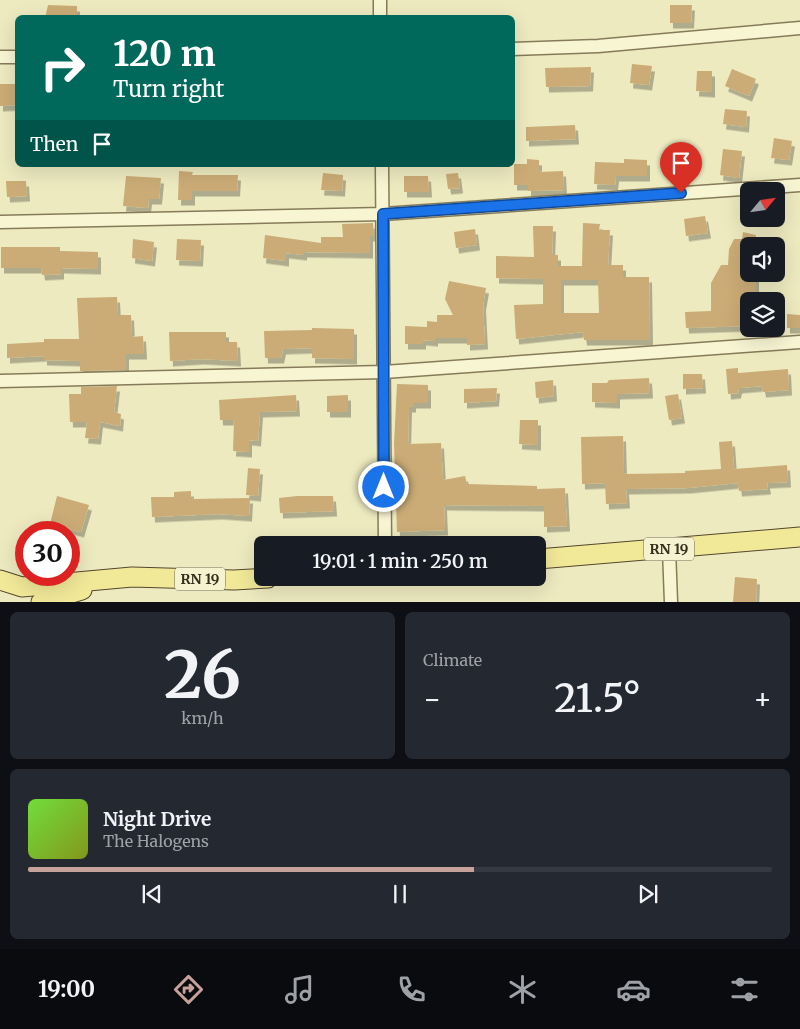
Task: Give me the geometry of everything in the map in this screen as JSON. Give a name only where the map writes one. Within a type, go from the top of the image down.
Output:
[{"type":"main road","name":"RN 19","points":[[546,558],[800,537]]},
{"type":"main road","name":"RN 19","points":[[0,582],[22,587],[132,577],[254,579]]},
{"type":"main road","name":"RN 19","points":[[41,602],[132,577]]},
{"type":"main road","points":[[0,582],[11,602]]},
{"type":"street","points":[[380,0],[380,15]]},
{"type":"street","points":[[515,49],[598,46],[800,28]]},
{"type":"street","points":[[0,57],[15,57]]},
{"type":"street","points":[[382,167],[384,536]]},
{"type":"street","points":[[0,222],[383,214],[800,185]]},
{"type":"street","points":[[0,381],[384,372],[800,342]]},
{"type":"street","points":[[669,549],[670,602]]},
{"type":"building","points":[[48,5],[77,6],[77,15],[46,15]]},
{"type":"building","points":[[670,5],[692,5],[691,23],[670,23]]},
{"type":"building","points":[[632,64],[652,66],[649,85],[630,83]]},
{"type":"building","points":[[591,67],[590,86],[546,87],[545,68]]},
{"type":"building","points":[[732,69],[756,79],[749,96],[725,86]]},
{"type":"building","points":[[697,71],[712,71],[712,92],[696,91]]},
{"type":"building","points":[[0,84],[15,84],[15,105],[0,106]]},
{"type":"building","points":[[725,109],[747,111],[746,127],[723,124]]},
{"type":"building","points":[[575,125],[576,139],[526,141],[526,127]]},
{"type":"building","points":[[774,138],[792,141],[789,160],[771,158]]},
{"type":"building","points":[[723,149],[742,151],[739,178],[720,175]]},
{"type":"building","points":[[527,159],[539,160],[539,172],[563,171],[564,190],[528,191],[528,185],[514,185],[515,164],[527,164]]},
{"type":"building","points":[[624,159],[647,160],[647,176],[616,176],[615,185],[594,184],[595,162],[624,163]]},
{"type":"building","points":[[179,171],[193,172],[192,175],[238,175],[237,191],[192,191],[192,200],[178,200]]},
{"type":"building","points":[[323,173],[343,175],[342,191],[321,190]]},
{"type":"building","points":[[458,173],[460,188],[448,189],[446,174]]},
{"type":"building","points":[[126,176],[161,178],[159,199],[149,199],[148,208],[123,206]]},
{"type":"building","points":[[404,176],[428,176],[429,192],[404,192]]},
{"type":"building","points":[[6,181],[26,181],[27,196],[7,197]]},
{"type":"building","points":[[705,216],[708,233],[686,236],[684,219]]},
{"type":"building","points":[[373,223],[374,236],[370,236],[370,253],[304,252],[304,255],[286,253],[286,261],[263,258],[265,235],[321,243],[321,237],[343,237],[342,224]]},
{"type":"building","points":[[583,223],[600,224],[599,230],[610,230],[608,265],[623,265],[623,277],[649,277],[650,340],[584,340],[583,332],[516,339],[514,305],[543,304],[543,279],[496,278],[496,256],[534,257],[533,226],[553,226],[552,255],[558,255],[558,266],[582,266]],"holes":[[[561,280],[598,280],[599,313],[561,313]]]},
{"type":"building","points":[[475,229],[477,245],[456,248],[454,232]]},
{"type":"building","points":[[743,232],[756,235],[756,237],[742,237]]},
{"type":"building","points":[[133,239],[154,242],[152,261],[132,258]]},
{"type":"building","points":[[177,239],[201,240],[200,261],[176,260]]},
{"type":"building","points":[[734,239],[740,239],[740,282],[756,282],[756,292],[740,292],[740,326],[686,328],[685,312],[711,311],[711,283],[721,265],[728,265],[729,249]]},
{"type":"building","points":[[1,247],[60,247],[60,251],[98,252],[98,269],[61,268],[61,274],[42,275],[41,268],[1,268]]},
{"type":"building","points":[[449,281],[486,288],[483,305],[485,344],[467,345],[467,338],[435,338],[435,341],[423,340],[423,344],[405,344],[405,326],[427,327],[427,321],[437,322],[437,315],[453,315],[445,299]]},
{"type":"building","points":[[117,297],[118,315],[131,315],[132,337],[143,336],[144,354],[126,354],[126,370],[80,371],[80,361],[44,360],[44,356],[7,358],[7,344],[44,342],[44,339],[79,339],[77,298]]},
{"type":"building","points":[[787,314],[800,315],[800,328],[787,328]]},
{"type":"building","points":[[312,328],[354,329],[354,359],[312,358],[312,348],[283,349],[281,358],[265,358],[264,331],[312,330]]},
{"type":"building","points":[[169,332],[226,332],[226,342],[237,342],[238,361],[201,359],[170,361]]},
{"type":"building","points":[[738,368],[738,373],[788,369],[789,390],[763,392],[762,386],[739,388],[738,393],[728,394],[726,369]]},
{"type":"building","points":[[683,374],[702,374],[703,388],[683,389]]},
{"type":"building","points":[[649,378],[650,393],[617,394],[617,403],[592,402],[592,383],[607,383],[609,380]]},
{"type":"building","points":[[553,380],[554,396],[536,398],[535,382]]},
{"type":"building","points":[[397,384],[428,385],[428,403],[413,403],[413,407],[409,407],[408,444],[441,443],[443,480],[465,476],[467,484],[537,486],[537,489],[565,488],[567,526],[544,527],[544,506],[444,505],[445,530],[397,532],[394,444]]},
{"type":"building","points":[[117,386],[114,412],[121,414],[120,426],[100,422],[98,439],[85,438],[87,422],[70,422],[69,394],[81,394],[81,387]]},
{"type":"building","points":[[497,388],[496,401],[464,403],[464,389]]},
{"type":"building","points":[[678,394],[682,418],[669,420],[665,396]]},
{"type":"building","points":[[296,395],[297,411],[260,412],[258,441],[249,440],[249,452],[233,451],[234,420],[220,420],[219,400]]},
{"type":"building","points":[[348,395],[348,412],[327,412],[327,396]]},
{"type":"building","points":[[520,420],[538,420],[538,445],[519,444]]},
{"type":"building","points":[[623,436],[624,473],[626,474],[685,473],[685,471],[721,469],[719,442],[732,441],[734,469],[787,465],[788,482],[767,483],[768,489],[739,491],[738,483],[688,488],[626,489],[627,503],[606,504],[605,483],[582,484],[581,437]]},
{"type":"building","points":[[248,468],[260,469],[258,496],[246,495]]},
{"type":"building","points":[[191,491],[191,499],[250,498],[249,516],[219,514],[152,517],[151,497],[174,497],[174,492]]},
{"type":"building","points":[[57,496],[89,505],[81,532],[80,521],[51,521]]},
{"type":"building","points":[[333,496],[334,511],[280,513],[279,498]]},
{"type":"building","points":[[735,577],[757,579],[756,602],[733,602]]},
{"type":"route","points":[[384,487],[383,214],[681,193]]}]
